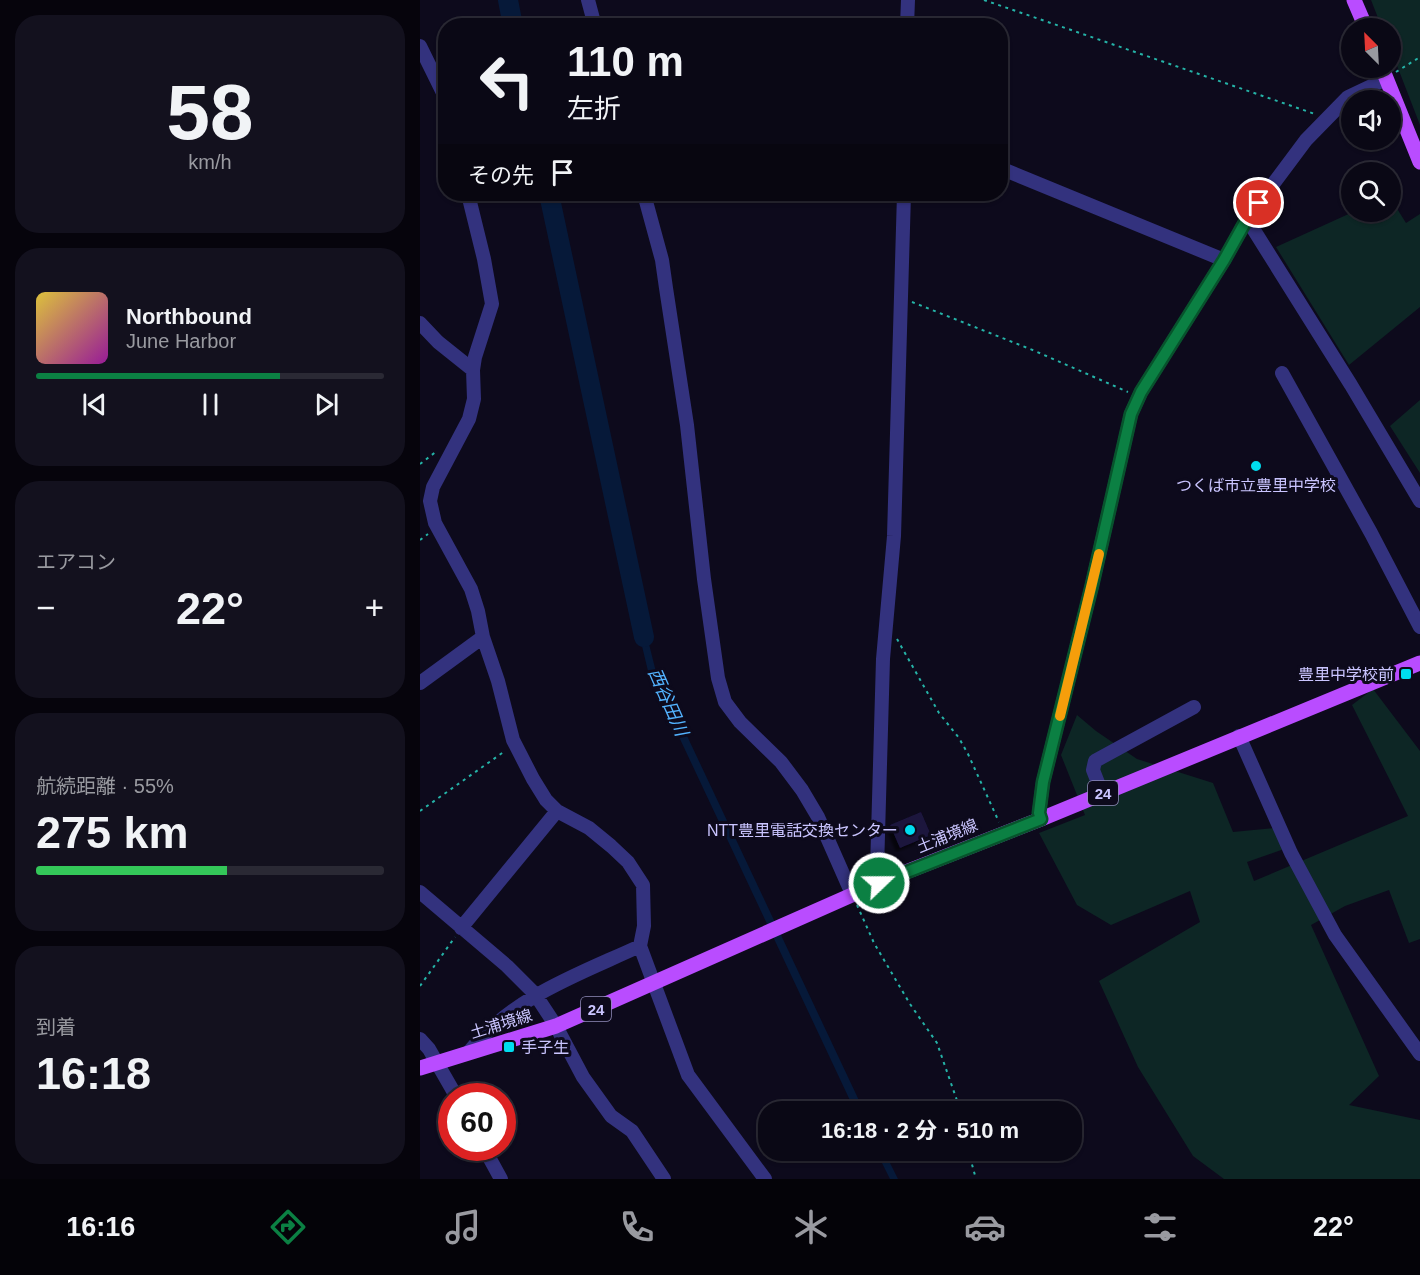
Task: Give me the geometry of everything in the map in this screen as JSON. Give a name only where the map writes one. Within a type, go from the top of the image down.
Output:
[{"type":"main road","points":[[1354,0],[1362,18]]},
{"type":"main road","points":[[1386,78],[1420,162]]},
{"type":"main road","name":"土浦境線","points":[[420,1068],[556,1026],[852,894],[1420,663]]},
{"type":"street","points":[[588,0],[593,18]]},
{"type":"street","points":[[907,18],[908,0]]},
{"type":"street","points":[[420,46],[438,83]]},
{"type":"street","points":[[1041,819],[1039,813],[1043,782],[1092,585],[1131,414],[1139,396],[1247,219],[1306,140],[1348,97],[1376,78]]},
{"type":"street","points":[[1008,171],[1224,260]]},
{"type":"street","points":[[470,201],[492,304],[475,357],[474,399],[469,419],[432,487],[430,501],[435,523],[471,589],[515,745],[546,800],[556,811],[589,828],[628,862],[643,885],[644,926],[640,946],[688,1075],[765,1179]]},
{"type":"street","points":[[646,201],[662,260],[687,425],[704,579],[718,678],[725,702],[740,722],[781,762],[802,790],[818,817],[852,894]]},
{"type":"street","points":[[879,883],[877,870],[883,659],[894,536],[904,201]]},
{"type":"street","points":[[1247,219],[1351,385],[1420,501]]},
{"type":"street","points":[[420,323],[438,342],[473,370]]},
{"type":"street","points":[[1282,373],[1371,533],[1420,627]]},
{"type":"street","points":[[420,683],[483,637]]},
{"type":"street","points":[[1102,793],[1093,770],[1095,761],[1194,707]]},
{"type":"street","points":[[1239,736],[1291,853],[1335,935],[1420,1054]]},
{"type":"street","points":[[461,928],[556,811]]},
{"type":"street","points":[[420,892],[507,966],[535,994],[556,1026],[583,1077],[610,1116],[632,1131],[664,1179]]},
{"type":"street","points":[[468,1053],[479,1039],[505,1015],[535,994],[640,946]]},
{"type":"street","points":[[420,1039],[449,1083]]},
{"type":"street","points":[[491,1161],[501,1179]]},
{"type":"path","points":[[984,0],[1326,118]]},
{"type":"path","points":[[1401,65],[1420,57]]},
{"type":"path","points":[[901,298],[1035,351],[1139,396]]},
{"type":"path","points":[[886,625],[894,634],[939,713],[977,770],[1004,833]]},
{"type":"path","points":[[420,811],[515,745]]},
{"type":"path","points":[[852,894],[874,943],[910,1004],[938,1043],[957,1101]]},
{"type":"path","points":[[420,986],[461,928]]},
{"type":"path","points":[[971,1161],[976,1179]]},
{"type":"green space","points":[[1371,0],[1420,0],[1420,125],[1401,76],[1401,18],[1378,18]]},
{"type":"green space","points":[[1420,214],[1420,307],[1349,365],[1276,247],[1341,217],[1341,222],[1401,222],[1401,215],[1406,223]]},
{"type":"green space","points":[[1420,400],[1420,473],[1390,426]]},
{"type":"green space","points":[[1373,689],[1420,751],[1420,939],[1409,943],[1389,890],[1345,906],[1311,925],[1379,1076],[1349,1105],[1420,1120],[1420,1179],[1224,1179],[1193,1156],[1138,1067],[1099,981],[1200,922],[1190,891],[1111,925],[1077,905],[1039,833],[1085,815],[1061,755],[1077,715],[1137,759],[1213,783],[1233,832],[1275,828],[1284,849],[1247,862],[1254,881],[1408,816],[1352,705]]},
{"type":"water","points":[[641,612],[655,668],[859,1101],[850,1101],[648,671],[634,613]]},
{"type":"water","points":[[881,1161],[889,1161],[898,1179],[890,1179]]},
{"type":"building","name":"NTT豊里電話交換センター","points":[[921,812],[931,835],[900,848],[890,825]]},
{"type":"waterway","name":"西谷田川","points":[[508,0],[511,18]]},
{"type":"waterway","name":"西谷田川","points":[[551,201],[644,637]]},
{"type":"slow traffic","points":[[1060,716],[1099,554]]},
{"type":"place","name":"つくば市立豊里中学校","points":[[1256,466]]},
{"type":"place","name":"豊里中学校前","points":[[1406,674]]},
{"type":"place","name":"NTT豊里電話交換センター","points":[[910,830]]},
{"type":"place","name":"手子生","points":[[509,1047]]},
{"type":"route","points":[[879,883],[1041,819],[1039,813],[1043,782],[1092,585],[1131,414],[1141,392],[1259,203]]}]
